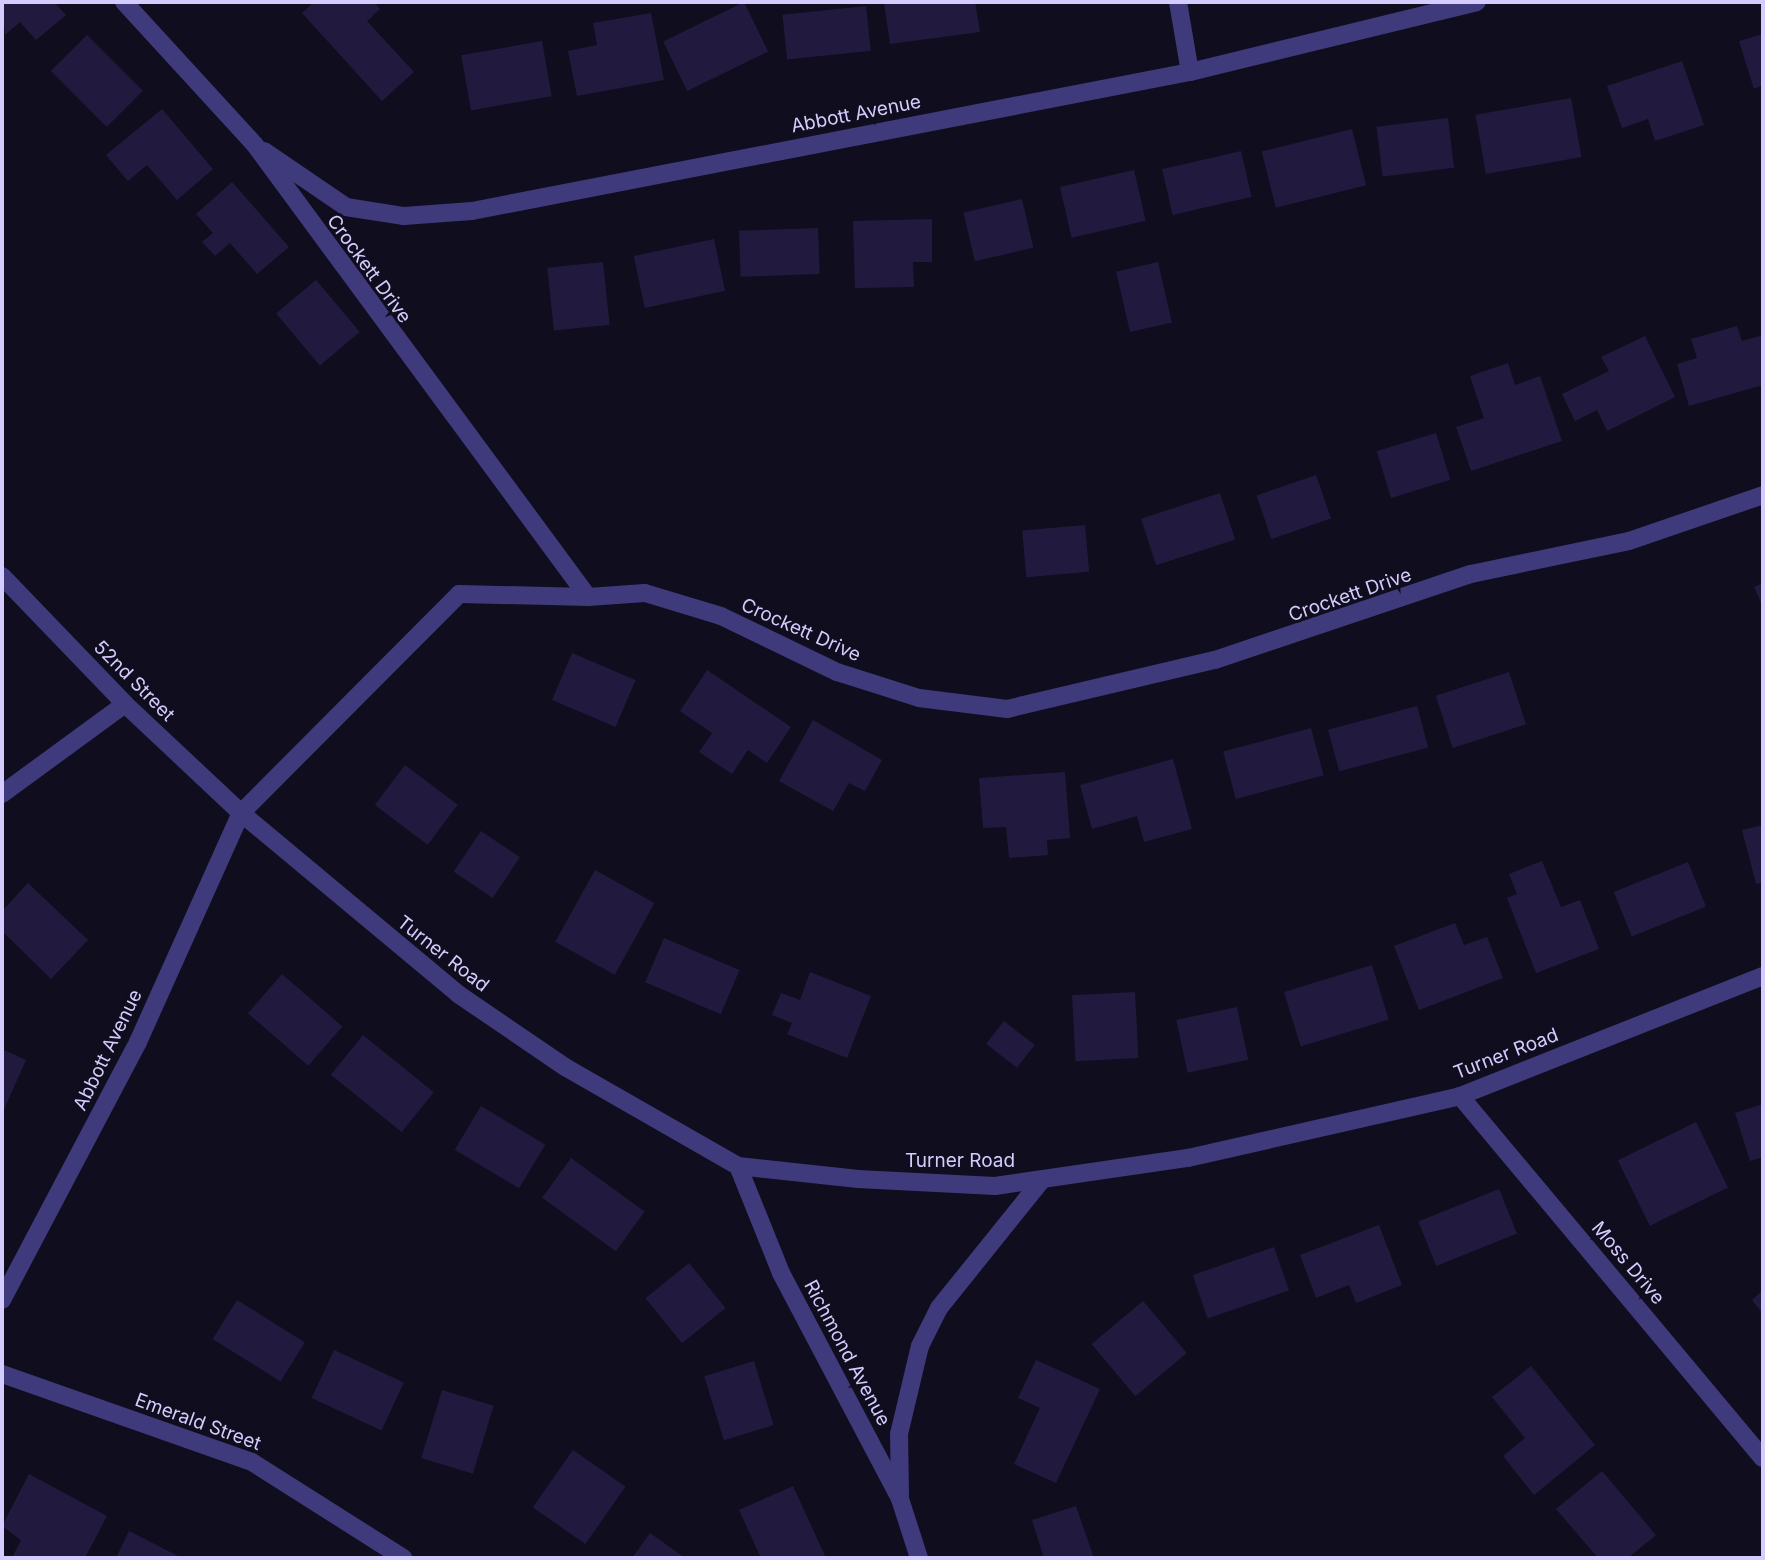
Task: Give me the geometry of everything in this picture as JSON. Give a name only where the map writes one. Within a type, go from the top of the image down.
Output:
[{"type":"street","name":"Crockett Drive","points":[[124,2],[255,145],[347,275],[588,597],[645,593],[721,616],[837,672],[919,698],[1007,709],[1215,660],[1471,575],[1629,541],[1763,495]]},
{"type":"street","points":[[1178,2],[1191,72]]},
{"type":"street","name":"Abbott Avenue","points":[[255,145],[346,207],[404,216],[472,211],[1191,72],[1477,2]]},
{"type":"street","name":"52nd Street","points":[[2,576],[125,704],[241,813]]},
{"type":"street","points":[[241,813],[459,594],[551,600],[588,597]]},
{"type":"street","points":[[2,794],[125,704]]},
{"type":"street","name":"Abbott Avenue","points":[[2,1300],[138,1042],[241,813]]},
{"type":"street","name":"Turner Road","points":[[241,813],[458,994],[565,1067],[738,1166],[928,1184],[1041,1181],[1188,1158],[1460,1096],[1763,976]]},
{"type":"street","name":"Moss Drive","points":[[1460,1096],[1763,1458]]},
{"type":"street","name":"Richmond Avenue","points":[[738,1166],[781,1273],[900,1499],[919,1558]]},
{"type":"street","points":[[900,1499],[899,1434],[920,1346],[939,1308],[1041,1181]]},
{"type":"street","name":"Emerald Street","points":[[2,1374],[252,1462],[403,1558]]},
{"type":"building","points":[[2,2],[54,2],[66,15],[36,40],[20,22],[5,35]]},
{"type":"building","points":[[314,2],[374,2],[380,9],[367,21],[414,72],[382,101],[302,13]]},
{"type":"building","points":[[744,2],[768,51],[687,91],[663,41]]},
{"type":"building","points":[[884,2],[975,2],[980,32],[890,44]]},
{"type":"building","points":[[866,6],[871,51],[787,60],[782,15]]},
{"type":"building","points":[[651,13],[664,80],[577,96],[568,51],[597,45],[593,23]]},
{"type":"building","points":[[1763,34],[1763,85],[1754,89],[1739,41]]},
{"type":"building","points":[[87,35],[143,91],[107,127],[51,71]]},
{"type":"building","points":[[542,41],[552,96],[471,110],[461,55]]},
{"type":"building","points":[[1682,61],[1704,125],[1655,141],[1648,119],[1622,128],[1607,86]]},
{"type":"building","points":[[1571,98],[1581,157],[1486,174],[1475,115]]},
{"type":"building","points":[[162,109],[213,169],[177,200],[147,165],[128,181],[106,155]]},
{"type":"building","points":[[1448,118],[1454,168],[1383,176],[1377,127]]},
{"type":"building","points":[[1352,129],[1366,185],[1276,208],[1262,151]]},
{"type":"building","points":[[1241,151],[1252,197],[1173,215],[1162,169]]},
{"type":"building","points":[[1134,170],[1146,221],[1072,238],[1060,187]]},
{"type":"building","points":[[232,182],[289,247],[257,274],[230,243],[215,256],[202,242],[213,233],[196,214]]},
{"type":"building","points":[[1022,199],[1033,248],[975,261],[964,212]]},
{"type":"building","points":[[932,219],[932,262],[913,262],[914,287],[855,288],[853,221]]},
{"type":"building","points":[[818,228],[820,274],[741,277],[739,231]]},
{"type":"building","points":[[714,239],[725,291],[645,308],[634,256]]},
{"type":"building","points":[[603,262],[610,325],[554,331],[547,268]]},
{"type":"building","points":[[1158,262],[1172,322],[1130,332],[1116,272]]},
{"type":"building","points":[[316,280],[360,332],[320,366],[276,313]]},
{"type":"building","points":[[1737,326],[1742,341],[1763,335],[1763,385],[1689,406],[1677,364],[1697,358],[1691,339]]},
{"type":"building","points":[[1645,336],[1675,397],[1607,431],[1597,410],[1575,421],[1562,394],[1609,371],[1601,357]]},
{"type":"building","points":[[1508,363],[1515,385],[1540,376],[1562,441],[1471,471],[1456,427],[1484,418],[1470,376]]},
{"type":"building","points":[[1436,433],[1450,480],[1391,498],[1377,451]]},
{"type":"building","points":[[1316,475],[1331,518],[1271,539],[1256,496]]},
{"type":"building","points":[[1220,493],[1235,540],[1156,565],[1141,519]]},
{"type":"building","points":[[1085,525],[1089,572],[1026,577],[1022,530]]},
{"type":"building","points":[[1763,583],[1763,607],[1754,587]]},
{"type":"building","points":[[572,653],[636,680],[616,727],[552,700]]},
{"type":"building","points":[[707,670],[791,727],[767,763],[748,750],[732,774],[699,752],[712,733],[680,711]]},
{"type":"building","points":[[1509,672],[1526,724],[1453,748],[1436,696]]},
{"type":"building","points":[[1417,706],[1428,748],[1339,771],[1328,730]]},
{"type":"building","points":[[813,720],[882,760],[865,791],[849,783],[833,811],[779,781]]},
{"type":"building","points":[[1311,728],[1324,775],[1236,799],[1223,752]]},
{"type":"building","points":[[1173,759],[1192,829],[1144,842],[1137,816],[1092,829],[1080,785]]},
{"type":"building","points":[[405,765],[458,805],[428,845],[375,805]]},
{"type":"building","points":[[1065,772],[1070,838],[1047,840],[1048,855],[1009,858],[1006,827],[983,828],[979,778]]},
{"type":"building","points":[[1763,825],[1763,882],[1756,884],[1742,830]]},
{"type":"building","points":[[481,831],[520,857],[493,898],[454,872]]},
{"type":"building","points":[[1542,861],[1561,907],[1580,900],[1599,949],[1536,973],[1507,898],[1517,894],[1509,874]]},
{"type":"building","points":[[1688,862],[1706,907],[1632,936],[1614,892]]},
{"type":"building","points":[[595,870],[654,903],[615,975],[555,942]]},
{"type":"building","points":[[28,883],[88,940],[51,979],[2,931],[2,911]]},
{"type":"building","points":[[1455,923],[1464,945],[1487,937],[1503,978],[1419,1010],[1394,946]]},
{"type":"building","points":[[664,938],[739,970],[721,1014],[645,982]]},
{"type":"building","points":[[1372,965],[1389,1020],[1301,1046],[1284,992]]},
{"type":"building","points":[[810,972],[871,996],[847,1058],[787,1034],[792,1023],[772,1015],[781,993],[800,1000]]},
{"type":"building","points":[[282,974],[342,1026],[308,1066],[248,1013]]},
{"type":"building","points":[[1135,992],[1138,1058],[1076,1061],[1072,995]]},
{"type":"building","points":[[1237,1007],[1248,1060],[1188,1073],[1176,1020]]},
{"type":"building","points":[[1004,1021],[1035,1045],[1017,1068],[986,1044]]},
{"type":"building","points":[[363,1035],[434,1092],[402,1132],[331,1075]]},
{"type":"building","points":[[2,1049],[26,1060],[2,1114]]},
{"type":"building","points":[[1763,1104],[1763,1157],[1750,1161],[1735,1113]]},
{"type":"building","points":[[481,1106],[545,1145],[519,1188],[455,1150]]},
{"type":"building","points":[[1696,1122],[1728,1188],[1650,1226],[1618,1160]]},
{"type":"building","points":[[571,1158],[645,1211],[616,1251],[542,1198]]},
{"type":"building","points":[[1499,1189],[1517,1234],[1436,1266],[1418,1222]]},
{"type":"building","points":[[1379,1225],[1402,1285],[1356,1303],[1349,1285],[1316,1298],[1300,1255]]},
{"type":"building","points":[[1274,1247],[1289,1290],[1208,1318],[1193,1275]]},
{"type":"building","points":[[689,1263],[726,1308],[682,1343],[645,1298]]},
{"type":"building","points":[[1763,1290],[1763,1314],[1752,1300]]},
{"type":"building","points":[[237,1300],[305,1342],[280,1381],[213,1339]]},
{"type":"building","points":[[1143,1301],[1187,1353],[1135,1396],[1092,1344]]},
{"type":"building","points":[[334,1350],[404,1383],[381,1431],[312,1398]]},
{"type":"building","points":[[1036,1360],[1100,1389],[1056,1483],[1014,1464],[1040,1408],[1018,1398]]},
{"type":"building","points":[[754,1361],[774,1425],[724,1440],[704,1376]]},
{"type":"building","points":[[1531,1366],[1595,1445],[1534,1495],[1503,1456],[1525,1438],[1492,1397]]},
{"type":"building","points":[[442,1390],[494,1406],[473,1474],[421,1458]]},
{"type":"building","points":[[573,1450],[625,1487],[585,1544],[533,1507]]},
{"type":"building","points":[[1602,1471],[1656,1535],[1628,1558],[1598,1558],[1556,1509]]},
{"type":"building","points":[[29,1474],[107,1516],[85,1558],[12,1558],[21,1540],[2,1526]]},
{"type":"building","points":[[793,1486],[826,1558],[761,1558],[739,1510]]},
{"type":"building","points":[[1076,1506],[1094,1558],[1044,1558],[1032,1520]]},
{"type":"building","points":[[129,1531],[182,1558],[116,1558]]},
{"type":"building","points":[[650,1533],[685,1558],[632,1558]]}]
